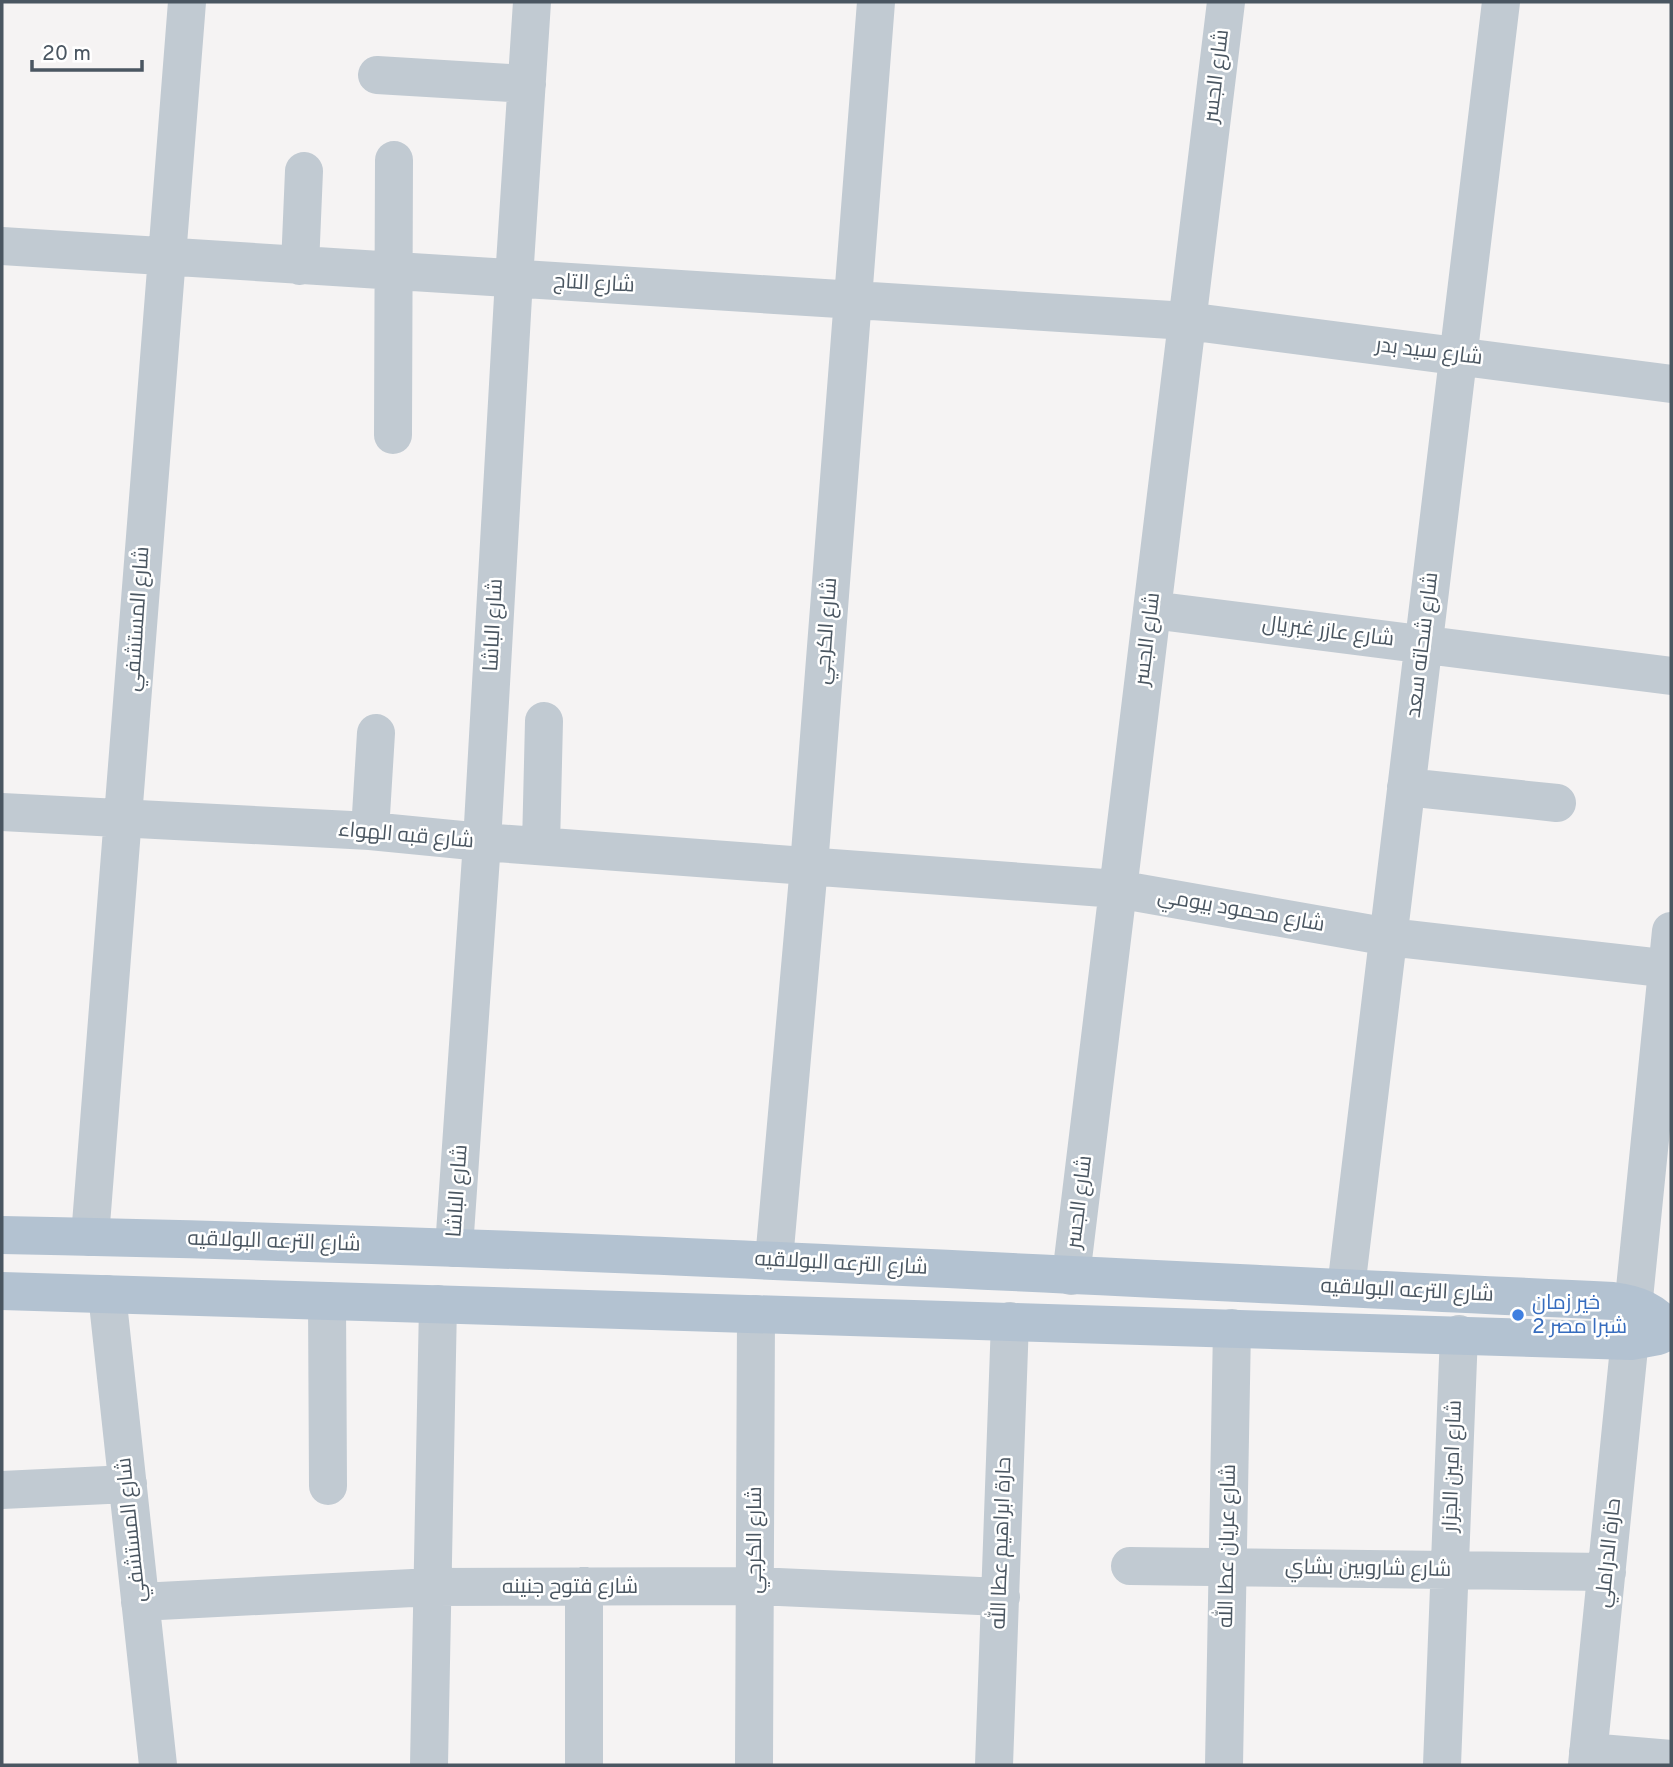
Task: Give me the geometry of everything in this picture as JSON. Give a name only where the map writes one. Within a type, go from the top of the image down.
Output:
[{"type":"main road","name":"شارع الترعه البولاقيه","points":[[2,1235],[774,1260],[1613,1301],[1634,1304],[1661,1319],[1671,1330],[1658,1336],[1631,1341],[2,1291]]},
{"type":"main road","points":[[214,1298],[215,1241]]},
{"type":"street","name":"شارع المستشفي","points":[[90,1237],[187,2]]},
{"type":"street","name":"شارع الباشا","points":[[454,1248],[482,842],[532,2]]},
{"type":"street","name":"شارع الكرجي","points":[[774,1260],[809,866],[876,2]]},
{"type":"street","name":"شارع الجسر","points":[[1071,1276],[1226,2]]},
{"type":"street","name":"شارع شحاته سعد","points":[[1346,1288],[1501,2]]},
{"type":"street","points":[[377,75],[527,84]]},
{"type":"street","points":[[393,435],[394,159]]},
{"type":"street","points":[[300,266],[304,171]]},
{"type":"street","name":"شارع التاج","points":[[2,246],[1187,321]]},
{"type":"street","name":"شارع سيد بدر","points":[[1187,321],[1671,384]]},
{"type":"street","name":"شارع عازر غبريال","points":[[1152,610],[1671,676]]},
{"type":"street","points":[[541,846],[544,722]]},
{"type":"street","points":[[370,831],[376,733]]},
{"type":"street","points":[[1406,787],[1557,803]]},
{"type":"street","name":"شارع قبه الهواء","points":[[2,812],[370,831],[809,866]]},
{"type":"street","name":"شارع محمود بيومي","points":[[809,866],[1116,889],[1390,937],[1669,969]]},
{"type":"street","name":"حارة الدراملي","points":[[1584,1762],[1607,1573],[1671,931]]},
{"type":"street","name":"شارع المستشفي","points":[[107,1294],[158,1765]]},
{"type":"street","points":[[327,1301],[328,1486]]},
{"type":"street","points":[[429,1765],[438,1304]]},
{"type":"street","name":"شارع الكرجي","points":[[754,1765],[756,1314]]},
{"type":"street","name":"حارة ابراهيم عطا الله","points":[[994,1765],[1010,1321]]},
{"type":"street","name":"شارع عريان عطا الله","points":[[1224,1765],[1232,1328]]},
{"type":"street","name":"شارع امين الجزار","points":[[1442,1765],[1459,1334]]},
{"type":"street","points":[[2,1490],[128,1484]]},
{"type":"street","name":"شارع شاروبين بشاي","points":[[1130,1566],[1607,1573]]},
{"type":"street","points":[[584,1586],[584,1765]]},
{"type":"street","name":"شارع فتوح جنينه","points":[[140,1602],[432,1587],[584,1586],[755,1586],[1001,1597]]},
{"type":"street","points":[[1584,1762],[1671,1759]]},
{"type":"place","name":"خير زمان شبرا مصر 2","points":[[1518,1315]]}]
